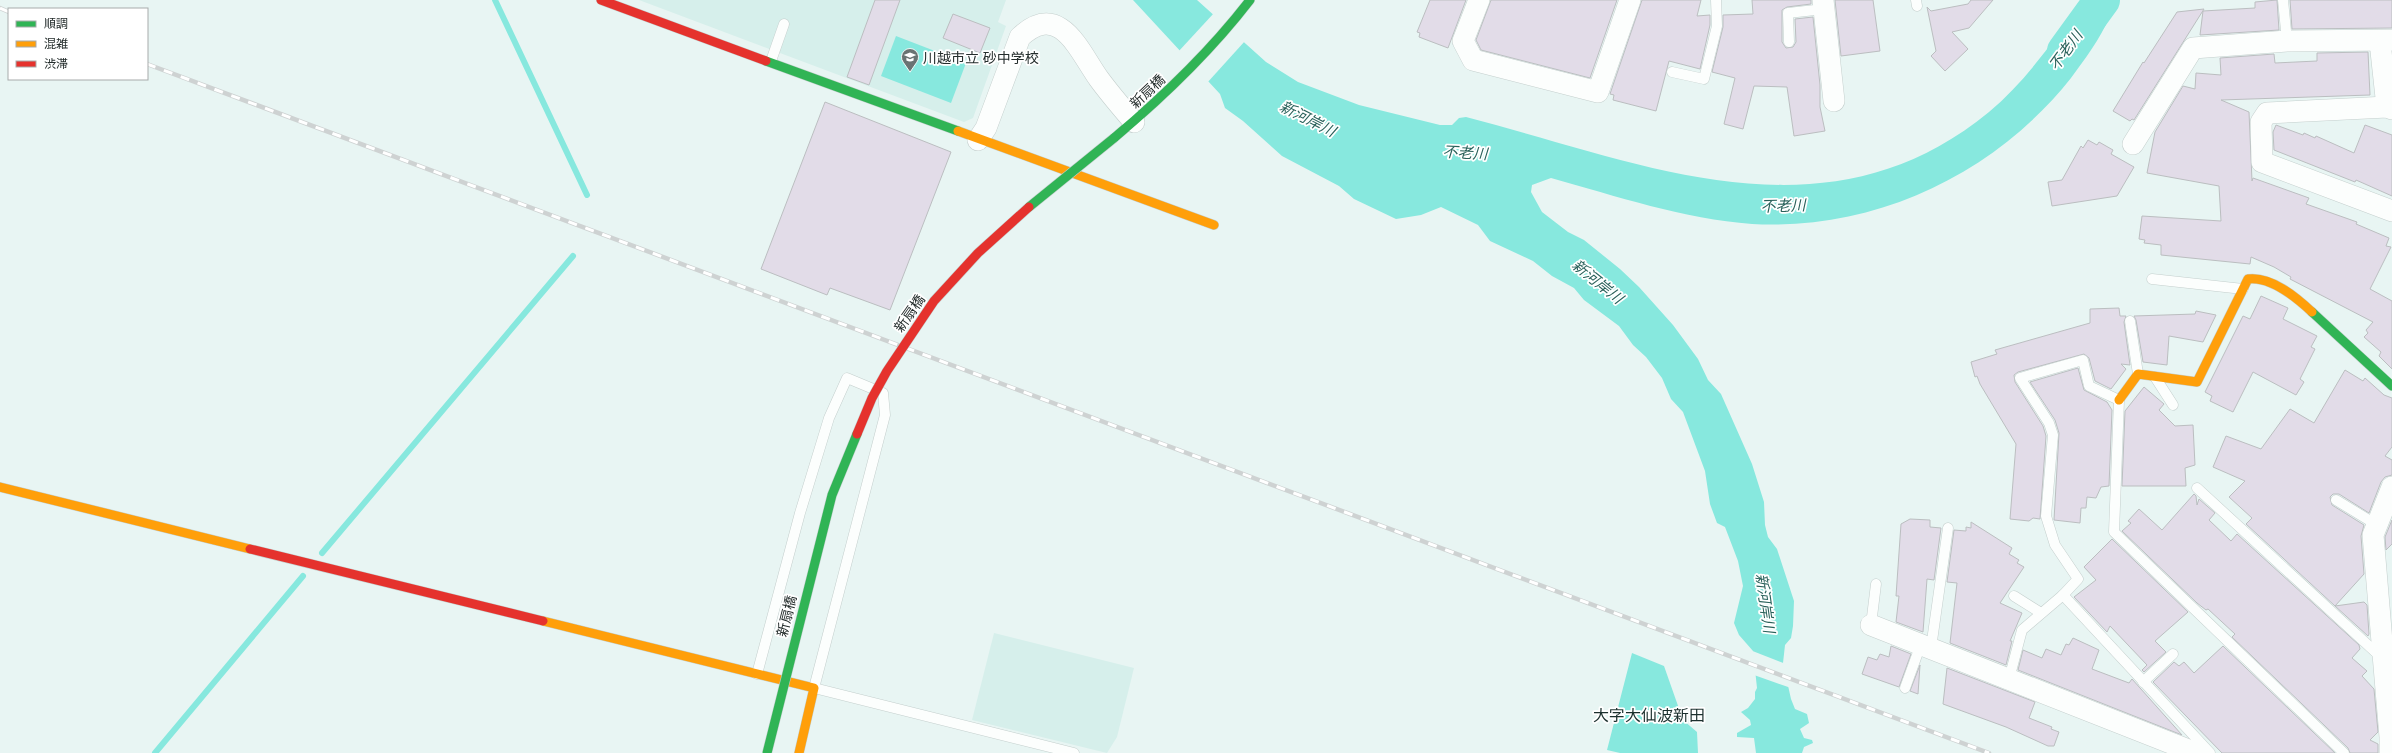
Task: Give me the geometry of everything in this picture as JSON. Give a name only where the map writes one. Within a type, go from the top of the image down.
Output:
[{"type":"street","points":[[601,0],[772,61],[978,140],[1214,224]]},
{"type":"street","name":"新扇橋","points":[[766,753],[832,495],[872,398],[927,310],[973,258],[1035,201],[1134,122],[1159,100],[1218,40],[1250,0]]},
{"type":"street","points":[[1479,0],[1462,41],[1473,60],[1598,92],[1630,0]]},
{"type":"street","points":[[1824,5],[1834,101]]},
{"type":"street","points":[[978,140],[986,128],[1020,37],[1030,27],[1052,21],[1065,28],[1072,36],[1099,80],[1134,122]]},
{"type":"street","points":[[2133,144],[2193,48],[2287,42],[2386,41],[2390,108],[2267,113],[2261,122],[2262,162],[2392,211]]},
{"type":"street","points":[[2119,400],[2138,374],[2197,382],[2248,279],[2257,278],[2294,296],[2392,386]]},
{"type":"street","points":[[0,487],[814,688],[799,753]]},
{"type":"street","points":[[2390,753],[2388,679],[2373,535],[2384,516],[2392,487]]},
{"type":"street","points":[[1871,625],[2196,753]]},
{"type":"lane","points":[[1672,72],[1704,79],[1718,26],[1716,0]]},
{"type":"lane","points":[[2283,0],[2287,42]]},
{"type":"lane","points":[[1789,42],[1788,13],[1824,5]]},
{"type":"lane","points":[[772,61],[784,24]]},
{"type":"lane","points":[[2152,279],[2243,289]]},
{"type":"lane","points":[[2130,321],[2138,374]]},
{"type":"lane","points":[[2009,679],[2022,630],[2063,595],[2078,579],[2055,545],[2046,516],[2053,435],[2049,423],[2020,378],[2083,360],[2089,386],[2119,400],[2114,532],[2344,753]]},
{"type":"lane","points":[[2155,377],[2173,405]]},
{"type":"lane","points":[[757,674],[804,499],[829,418],[847,378],[883,393],[885,415],[814,688],[1074,753]]},
{"type":"lane","points":[[2197,488],[2385,648]]},
{"type":"lane","points":[[2336,500],[2384,516]]},
{"type":"lane","points":[[1906,688],[1926,646],[1948,528]]},
{"type":"lane","points":[[1871,625],[1876,584]]},
{"type":"lane","points":[[2063,595],[2210,753]]},
{"type":"lane","points":[[2014,596],[2041,613]]},
{"type":"lane","points":[[2143,682],[2173,654]]},
{"type":"shaded area","name":"川越市立 砂中学校","points":[[639,0],[1006,0],[998,22],[1006,26],[973,118],[964,122]]},
{"type":"shaded area","points":[[994,633],[1134,668],[1117,737],[1107,753],[972,720]]},
{"type":"water","name":"新河岸川","points":[[1133,0],[1197,0],[1266,62],[1298,82],[1359,105],[1440,125],[1452,125],[1459,118],[1466,117],[1666,171],[1733,182],[1799,185],[1863,176],[1927,153],[1989,112],[2003,100],[2028,73],[2062,30],[2083,0],[2093,0],[2091,7],[2096,11],[2098,16],[2088,31],[2095,30],[2109,18],[2097,41],[2071,78],[2041,112],[2006,142],[1969,168],[1929,190],[1887,206],[1843,218],[1798,224],[1752,224],[1676,212],[1551,178],[1532,185],[1531,192],[1542,212],[1568,232],[1584,240],[1620,269],[1639,287],[1673,325],[1698,359],[1708,380],[1721,394],[1752,464],[1764,502],[1765,525],[1768,537],[1777,549],[1794,601],[1791,638],[1785,645],[1783,663],[1791,699],[1795,709],[1807,714],[1809,723],[1800,729],[1804,738],[1812,740],[1813,743],[1804,747],[1802,753],[1756,753],[1754,738],[1737,737],[1737,733],[1751,725],[1750,720],[1741,712],[1748,708],[1755,699],[1755,692],[1757,688],[1753,651],[1739,635],[1734,623],[1743,586],[1738,561],[1725,527],[1717,523],[1710,504],[1705,471],[1683,412],[1671,399],[1662,378],[1646,357],[1633,345],[1619,326],[1584,300],[1574,288],[1552,276],[1533,261],[1490,241],[1478,225],[1441,207],[1421,215],[1396,219],[1354,199],[1339,186],[1282,156],[1243,121],[1225,108],[1220,94]]},
{"type":"water","points":[[896,36],[966,63],[951,103],[881,76]]},
{"type":"water","points":[[1632,653],[1664,666],[1683,720],[1697,732],[1698,753],[1620,753],[1607,750]]},
{"type":"pier","points":[[1214,13],[1245,41],[1207,83],[1178,52]]},
{"type":"pier","points":[[1750,650],[1786,664],[1791,688],[1754,675]]},
{"type":"building","points":[[875,0],[900,0],[869,85],[847,77]]},
{"type":"building","points":[[1430,0],[1466,0],[1448,48],[1419,37],[1420,33],[1417,32]]},
{"type":"building","points":[[1491,0],[1617,0],[1590,78],[1481,50],[1476,40]]},
{"type":"building","points":[[1642,0],[1701,0],[1697,16],[1710,15],[1710,25],[1700,69],[1669,61],[1656,111],[1613,100],[1614,95],[1610,94]]},
{"type":"building","points":[[1752,0],[1811,0],[1811,4],[1787,7],[1782,10],[1782,42],[1786,48],[1793,47],[1796,42],[1795,19],[1813,17],[1820,85],[1820,107],[1825,131],[1794,136],[1787,87],[1754,86],[1743,129],[1724,124],[1735,78],[1712,72],[1723,27],[1723,15],[1753,14]]},
{"type":"building","points":[[1835,0],[1873,0],[1880,51],[1841,56]]},
{"type":"building","points":[[1971,0],[1993,0],[1969,28],[1952,32],[1968,49],[1945,71],[1931,56],[1936,51],[1927,7],[1931,11],[1968,4]]},
{"type":"building","points":[[2277,0],[2279,30],[2200,35],[2203,11],[2255,8],[2255,2]]},
{"type":"building","points":[[2290,0],[2392,0],[2392,28],[2292,29]]},
{"type":"building","points":[[2204,9],[2134,120],[2132,119],[2130,121],[2113,111],[2143,62],[2144,63],[2177,12]]},
{"type":"building","points":[[953,14],[990,28],[980,53],[943,38]]},
{"type":"building","points":[[2368,52],[2370,95],[2221,100],[2249,112],[2252,181],[2253,178],[2309,198],[2306,204],[2357,222],[2356,224],[2389,238],[2386,246],[2391,247],[2370,289],[2392,301],[2392,369],[2379,356],[2381,352],[2364,337],[2368,333],[2366,330],[2373,322],[2290,279],[2291,277],[2274,267],[2251,257],[2250,264],[2161,255],[2161,245],[2144,243],[2145,240],[2139,239],[2142,216],[2221,221],[2219,186],[2147,173],[2155,132],[2183,86],[2195,89],[2196,73],[2221,75],[2220,58],[2274,54],[2275,63],[2317,61],[2317,53]]},
{"type":"building","points":[[825,102],[951,152],[890,310],[830,288],[827,295],[761,269]]},
{"type":"building","points":[[2276,125],[2303,135],[2304,133],[2315,138],[2316,136],[2354,153],[2365,125],[2392,135],[2392,196],[2356,180],[2355,182],[2274,150],[2273,132]]},
{"type":"building","points":[[2088,140],[2097,145],[2099,142],[2113,150],[2111,154],[2134,167],[2117,196],[2052,206],[2048,182],[2062,180],[2081,146],[2083,148]]},
{"type":"building","points":[[2261,296],[2288,308],[2283,319],[2317,336],[2311,347],[2315,349],[2300,379],[2304,382],[2296,395],[2253,372],[2233,412],[2210,401],[2212,396],[2205,392],[2243,316],[2250,319]]},
{"type":"building","points":[[2119,308],[2120,316],[2126,316],[2124,322],[2130,365],[2121,364],[2126,369],[2111,389],[2095,381],[2089,358],[2084,354],[2018,372],[2014,375],[2015,382],[2043,426],[2046,436],[2040,519],[2033,518],[2029,521],[2010,519],[2016,444],[1980,384],[1977,376],[1975,377],[1971,362],[1997,354],[1995,350],[2090,323],[2090,309]]},
{"type":"building","points":[[2196,311],[2216,315],[2203,342],[2169,336],[2167,365],[2143,362],[2134,316],[2195,314]]},
{"type":"building","points":[[2078,368],[2084,390],[2107,402],[2112,410],[2109,486],[2101,487],[2096,498],[2087,497],[2086,508],[2081,508],[2080,523],[2054,520],[2059,433],[2055,420],[2030,382]]},
{"type":"building","points":[[2345,370],[2363,381],[2365,378],[2384,395],[2392,398],[2392,447],[2385,456],[2392,460],[2392,475],[2385,477],[2381,482],[2369,513],[2339,494],[2333,494],[2330,497],[2332,505],[2364,525],[2361,536],[2364,574],[2335,606],[2246,524],[2252,518],[2229,497],[2245,481],[2213,467],[2226,436],[2261,449],[2290,409],[2314,423]]},
{"type":"building","points":[[2144,387],[2164,404],[2159,410],[2175,426],[2193,425],[2195,465],[2185,468],[2186,486],[2122,486],[2125,411]]},
{"type":"building","points":[[2194,494],[2196,496],[2197,505],[2199,499],[2215,513],[2209,520],[2231,541],[2237,534],[2359,645],[2360,649],[2352,658],[2367,671],[2362,676],[2374,689],[2378,732],[2370,740],[2378,744],[2378,753],[2350,753],[2348,748],[2232,637],[2235,634],[2208,609],[2206,610],[2197,603],[2122,531],[2131,523],[2128,521],[2139,509],[2162,530]]},
{"type":"building","points":[[1910,519],[1930,520],[1930,527],[1941,528],[1934,580],[1927,579],[1923,632],[1896,622],[1899,596],[1896,596],[1901,524]]},
{"type":"building","points":[[2392,520],[2392,544],[2386,550],[2385,537]]},
{"type":"building","points":[[1971,522],[2012,548],[2009,554],[2019,560],[2017,563],[2024,567],[2000,603],[2022,613],[2010,641],[2012,641],[2006,665],[1950,643],[1957,583],[1947,582],[1954,530],[1966,531],[1966,527],[1971,528]]},
{"type":"building","points":[[2112,539],[2188,612],[2155,641],[2166,652],[2144,672],[2142,670],[2147,665],[2110,626],[2107,632],[2074,597],[2096,580],[2084,567]]},
{"type":"building","points":[[2364,602],[2367,605],[2368,636],[2335,606]]},
{"type":"building","points":[[2073,638],[2099,650],[2092,669],[2129,683],[2132,679],[2182,735],[2018,670],[2023,650],[2042,658],[2046,649],[2061,655],[2066,644],[2069,645]]},
{"type":"building","points":[[1891,646],[1911,654],[1899,687],[1862,674],[1868,657],[1877,660],[1880,654],[1889,657]]},
{"type":"building","points":[[2223,646],[2335,753],[2222,753],[2153,682],[2174,662],[2179,666],[2184,662],[2194,673]]},
{"type":"building","points":[[1920,665],[1918,694],[1910,691]]},
{"type":"building","points":[[1947,668],[2035,702],[2029,718],[2052,727],[2051,729],[2059,732],[2054,746],[2048,746],[2006,727],[1943,704]]},
{"type":"waterway","points":[[495,0],[587,195]]},
{"type":"waterway","name":"不老川","points":[[2065,51],[2102,0]]},
{"type":"waterway","points":[[322,553],[573,256]]},
{"type":"waterway","points":[[155,753],[303,576]]},
{"type":"railway","points":[[0,8],[8,12]]},
{"type":"railway","points":[[148,64],[1989,753]]},
{"type":"traffic: fast","points":[[1114,138],[1186,73],[1219,38],[1250,0]]},
{"type":"traffic: fast","points":[[766,61],[958,131]]},
{"type":"traffic: fast","points":[[1029,207],[1114,138]]},
{"type":"traffic: fast","points":[[2312,312],[2392,386]]},
{"type":"traffic: fast","points":[[767,753],[832,495],[857,434]]},
{"type":"traffic: slow","points":[[958,131],[1214,225]]},
{"type":"traffic: slow","points":[[2119,400],[2138,374],[2197,382],[2248,279],[2257,279],[2274,284],[2291,294],[2312,312]]},
{"type":"traffic: slow","points":[[0,487],[250,549]]},
{"type":"traffic: slow","points":[[543,621],[814,688],[799,753]]},
{"type":"traffic: jam","points":[[601,0],[766,61]]},
{"type":"traffic: jam","points":[[857,434],[872,398],[887,371],[934,301],[978,253],[1029,207]]},
{"type":"traffic: jam","points":[[250,549],[543,621]]},
{"type":"place","name":"川越市立 砂中学校","points":[[910,72]]},
{"type":"district","name":"大字大仙波新田","points":[[1649,715]]}]
